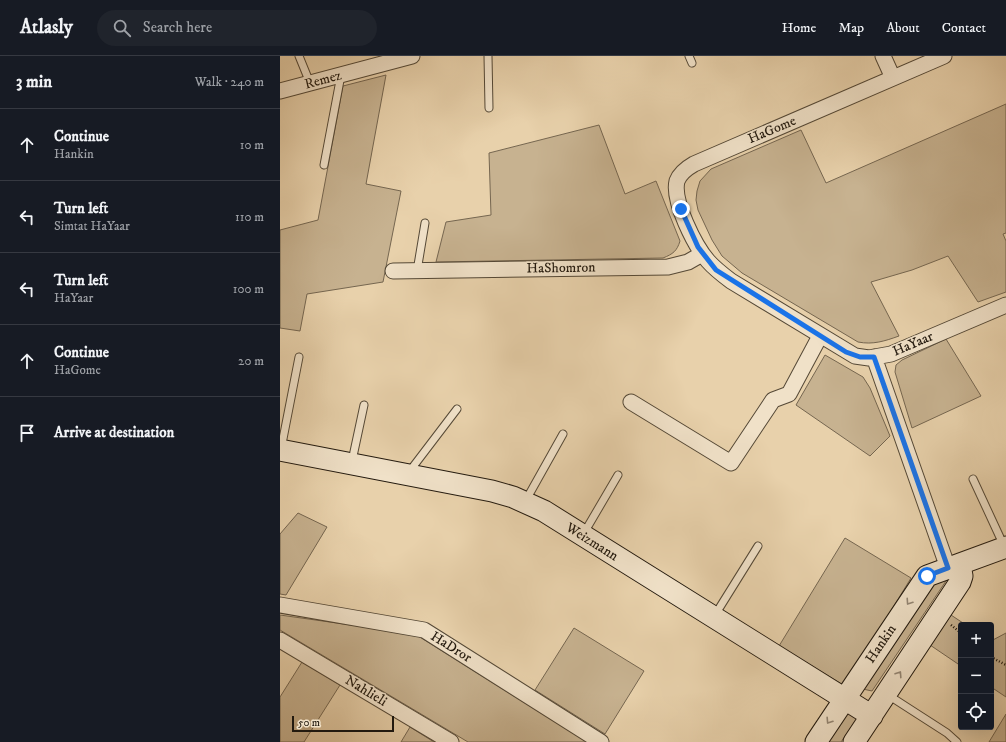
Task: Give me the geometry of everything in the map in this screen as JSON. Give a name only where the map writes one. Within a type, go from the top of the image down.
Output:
[{"type":"street","points":[[883,56],[893,78]]},
{"type":"street","name":"HaGome","points":[[702,254],[693,237],[678,197],[678,181],[683,172],[694,164],[944,56]]},
{"type":"street","name":"Remez","points":[[280,91],[403,57]]},
{"type":"street","name":"HaShomron","points":[[393,271],[668,267],[688,262],[702,254]]},
{"type":"street","name":"HaYaar","points":[[702,254],[716,270],[726,277],[850,354],[864,357],[874,357],[898,351],[1006,305]]},
{"type":"street","points":[[630,402],[731,463],[773,400],[789,394],[820,336]]},
{"type":"street","points":[[854,742],[960,582],[962,576],[954,566],[874,357]]},
{"type":"street","name":"Weizmann","points":[[280,450],[497,492],[525,502],[582,535],[872,716]]},
{"type":"street","name":"Hankin","points":[[816,742],[927,576],[1006,548]]},
{"type":"street","name":"HaDror","points":[[280,605],[424,630],[601,742]]},
{"type":"street","name":"Nahlieli","points":[[280,640],[451,742]]},
{"type":"lane","points":[[300,56],[310,83]]},
{"type":"lane","points":[[488,56],[489,108]]},
{"type":"lane","points":[[689,56],[692,63]]},
{"type":"lane","points":[[324,165],[341,75]]},
{"type":"lane","points":[[417,271],[425,223]]},
{"type":"lane","points":[[280,450],[299,357]]},
{"type":"lane","points":[[351,464],[364,405]]},
{"type":"lane","points":[[407,475],[457,409]]},
{"type":"lane","points":[[525,502],[563,434]]},
{"type":"lane","points":[[582,535],[618,475]]},
{"type":"lane","points":[[974,479],[1006,548]]},
{"type":"lane","points":[[714,618],[758,546]]},
{"type":"lane","points":[[886,694],[947,733],[957,742]]},
{"type":"path","points":[[993,658],[1006,665]]},
{"type":"shaded area","points":[[386,75],[366,184],[401,191],[383,282],[307,294],[300,331],[280,328],[280,230],[318,220],[343,86]]},
{"type":"shaded area","points":[[1006,104],[1006,233],[1003,234],[1006,241],[1006,292],[978,302],[948,256],[912,270],[871,282],[899,336],[894,338],[874,343],[858,342],[742,273],[722,256],[712,240],[698,210],[696,200],[700,181],[711,169],[801,130],[826,183]]},
{"type":"shaded area","points":[[599,125],[625,194],[656,181],[680,241],[674,252],[663,258],[436,262],[446,222],[491,215],[489,153]]},
{"type":"shaded area","points":[[946,339],[981,396],[912,428],[895,372],[896,365],[902,360]]},
{"type":"shaded area","points":[[825,355],[863,377],[870,388],[890,436],[870,456],[796,405]]},
{"type":"shaded area","points":[[298,513],[327,527],[286,595],[280,594],[280,534]]},
{"type":"shaded area","points":[[845,538],[911,578],[845,686],[779,646]]},
{"type":"shaded area","points":[[930,578],[946,581],[872,691],[858,688]]},
{"type":"shaded area","points":[[280,615],[408,633],[420,637],[587,742],[468,742],[280,630]]},
{"type":"shaded area","points":[[951,615],[962,622],[958,622],[958,664],[930,645]]},
{"type":"shaded area","points":[[574,628],[644,671],[605,734],[535,690]]},
{"type":"shaded area","points":[[1006,633],[1006,697],[994,689],[994,639]]},
{"type":"shaded area","points":[[302,662],[340,685],[304,742],[280,742],[280,697]]},
{"type":"shaded area","points":[[845,708],[858,717],[841,742],[822,742]]},
{"type":"shaded area","points":[[1006,714],[1006,742],[989,742]]},
{"type":"shaded area","points":[[410,727],[434,742],[401,742]]},
{"type":"route","points":[[681,209],[701,252],[716,270],[731,281],[846,352],[860,357],[874,357],[948,568],[939,570],[927,576]]}]
